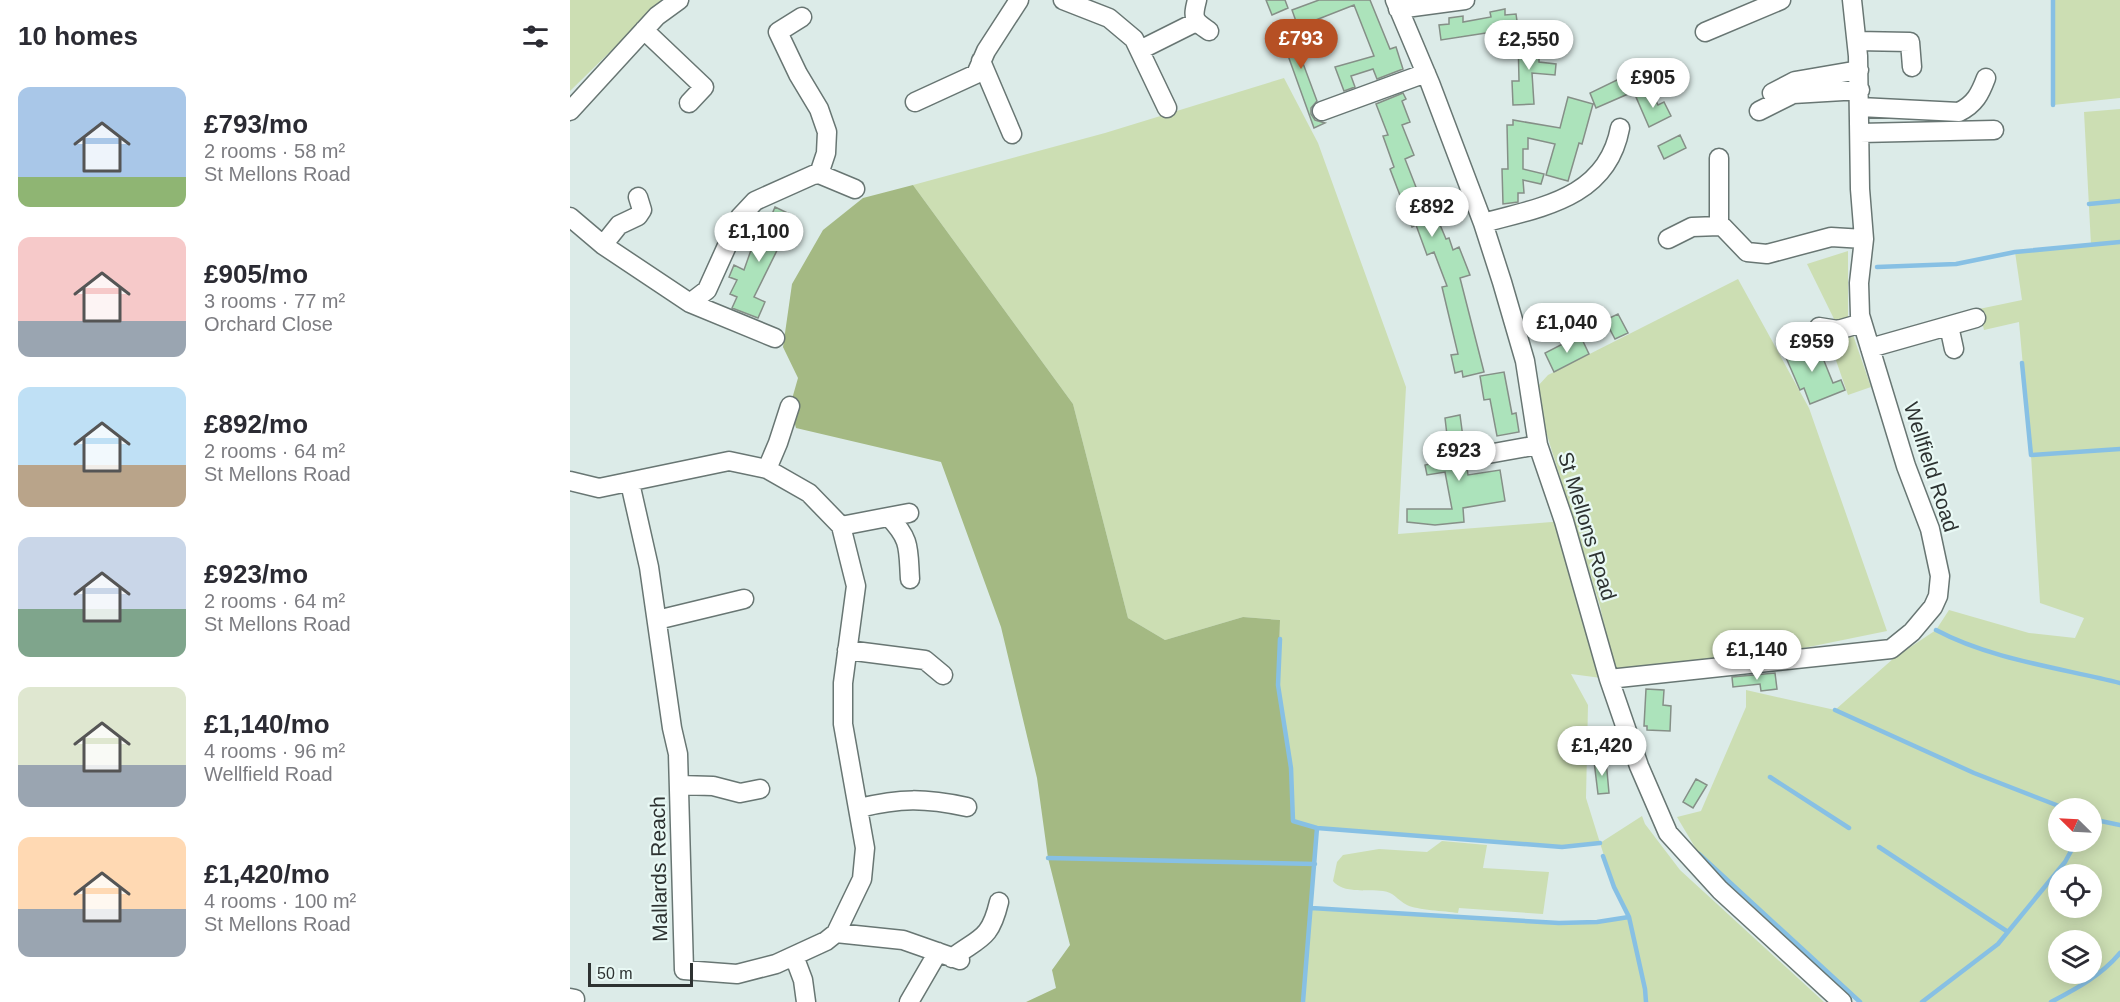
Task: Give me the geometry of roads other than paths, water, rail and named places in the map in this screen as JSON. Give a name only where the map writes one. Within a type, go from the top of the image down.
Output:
[{"type":"street","points":[[570,111],[657,16],[679,0]]},
{"type":"street","points":[[915,102],[976,74],[1019,0]]},
{"type":"street","points":[[1063,0],[1085,3],[1109,18],[1134,39],[1167,108]]},
{"type":"street","points":[[1396,4],[1465,0]]},
{"type":"street","points":[[1705,32],[1780,0]]},
{"type":"street","name":"Wellfield Road","points":[[1609,679],[1891,649],[1924,620],[1938,596],[1940,576],[1930,529],[1906,466],[1862,323],[1859,283],[1864,239],[1860,189],[1860,98],[1852,0]]},
{"type":"street","points":[[1140,50],[1203,26],[1196,1]]},
{"type":"street","name":"St Mellons Road","points":[[1396,4],[1426,73],[1483,223],[1525,361],[1539,445],[1564,521],[1609,679],[1640,766],[1668,833],[1719,891],[1842,1002]]},
{"type":"street","points":[[802,17],[778,32],[798,74],[819,109],[827,132],[826,153],[819,174]]},
{"type":"street","points":[[644,30],[704,87],[689,103]]},
{"type":"street","points":[[1857,41],[1910,42],[1912,67]]},
{"type":"street","points":[[981,62],[1012,134]]},
{"type":"street","points":[[1859,70],[1795,81],[1763,103],[1793,94],[1860,98],[1959,112],[1972,105],[1986,78]]},
{"type":"street","points":[[1322,111],[1426,73]]},
{"type":"street","points":[[1483,223],[1538,208],[1581,190],[1603,168],[1616,147],[1620,128]]},
{"type":"street","points":[[1860,134],[1994,130]]},
{"type":"street","points":[[1719,158],[1719,226]]},
{"type":"street","points":[[690,303],[707,290],[740,217],[755,201],[792,183],[819,174],[855,189]]},
{"type":"street","points":[[603,245],[620,216],[638,216],[642,210],[638,197]]},
{"type":"street","points":[[570,217],[603,245],[690,303],[775,338]]},
{"type":"street","points":[[1668,239],[1692,227],[1719,226],[1723,227],[1747,252],[1767,254],[1831,237],[1864,239]]},
{"type":"street","points":[[1870,348],[1976,318]]},
{"type":"street","points":[[1819,327],[1838,330],[1862,323]]},
{"type":"street","points":[[1948,326],[1954,348]]},
{"type":"street","points":[[767,469],[790,406]]},
{"type":"street","points":[[1488,454],[1539,445]]},
{"type":"street","points":[[570,481],[599,488],[729,462],[767,469],[809,493],[841,526],[856,586],[847,650],[843,724],[865,848],[862,879],[836,933],[903,940],[950,957]]},
{"type":"street","name":"Mallards Reach","points":[[630,483],[649,567],[672,728],[678,754],[684,970],[737,974],[776,964],[826,941],[836,933]]},
{"type":"street","points":[[841,526],[909,513]]},
{"type":"street","points":[[889,517],[903,532],[908,543],[910,579]]},
{"type":"street","points":[[657,620],[744,599]]},
{"type":"street","points":[[847,650],[925,660],[943,675]]},
{"type":"street","name":"Mallards Reach","points":[[680,785],[713,786],[740,793],[760,789]]},
{"type":"street","points":[[859,808],[892,800],[927,799],[967,807]]},
{"type":"street","points":[[909,1002],[950,957],[977,943],[987,933],[992,926],[999,902]]},
{"type":"street","points":[[794,956],[803,980],[806,1002]]},
{"type":"waterway","points":[[2053,0],[2053,105]]},
{"type":"waterway","points":[[2089,204],[2120,201]]},
{"type":"waterway","points":[[1877,267],[1956,264],[2015,252],[2120,242]]},
{"type":"waterway","points":[[2022,363],[2031,455],[2120,449]]},
{"type":"waterway","points":[[1936,630],[2002,656],[2120,683]]},
{"type":"waterway","points":[[1280,639],[1278,685],[1291,768],[1293,821],[1317,828],[1562,847],[1600,843]]},
{"type":"waterway","points":[[1835,710],[1974,773],[2048,802]]},
{"type":"waterway","points":[[1770,777],[1849,828]]},
{"type":"waterway","points":[[2102,821],[2120,825]]},
{"type":"waterway","points":[[1303,1002],[1317,828]]},
{"type":"waterway","points":[[1879,847],[2008,932]]},
{"type":"waterway","points":[[1922,1002],[1998,944],[2065,862],[2070,852]]},
{"type":"waterway","points":[[1699,854],[1860,1002]]},
{"type":"waterway","points":[[1603,856],[1614,887],[1629,917],[1646,1002]]},
{"type":"waterway","points":[[1048,858],[1315,864]]},
{"type":"waterway","points":[[1311,908],[1559,923],[1597,922],[1629,917]]},
{"type":"waterway","points":[[2051,1002],[2097,975],[2120,953]]}]
